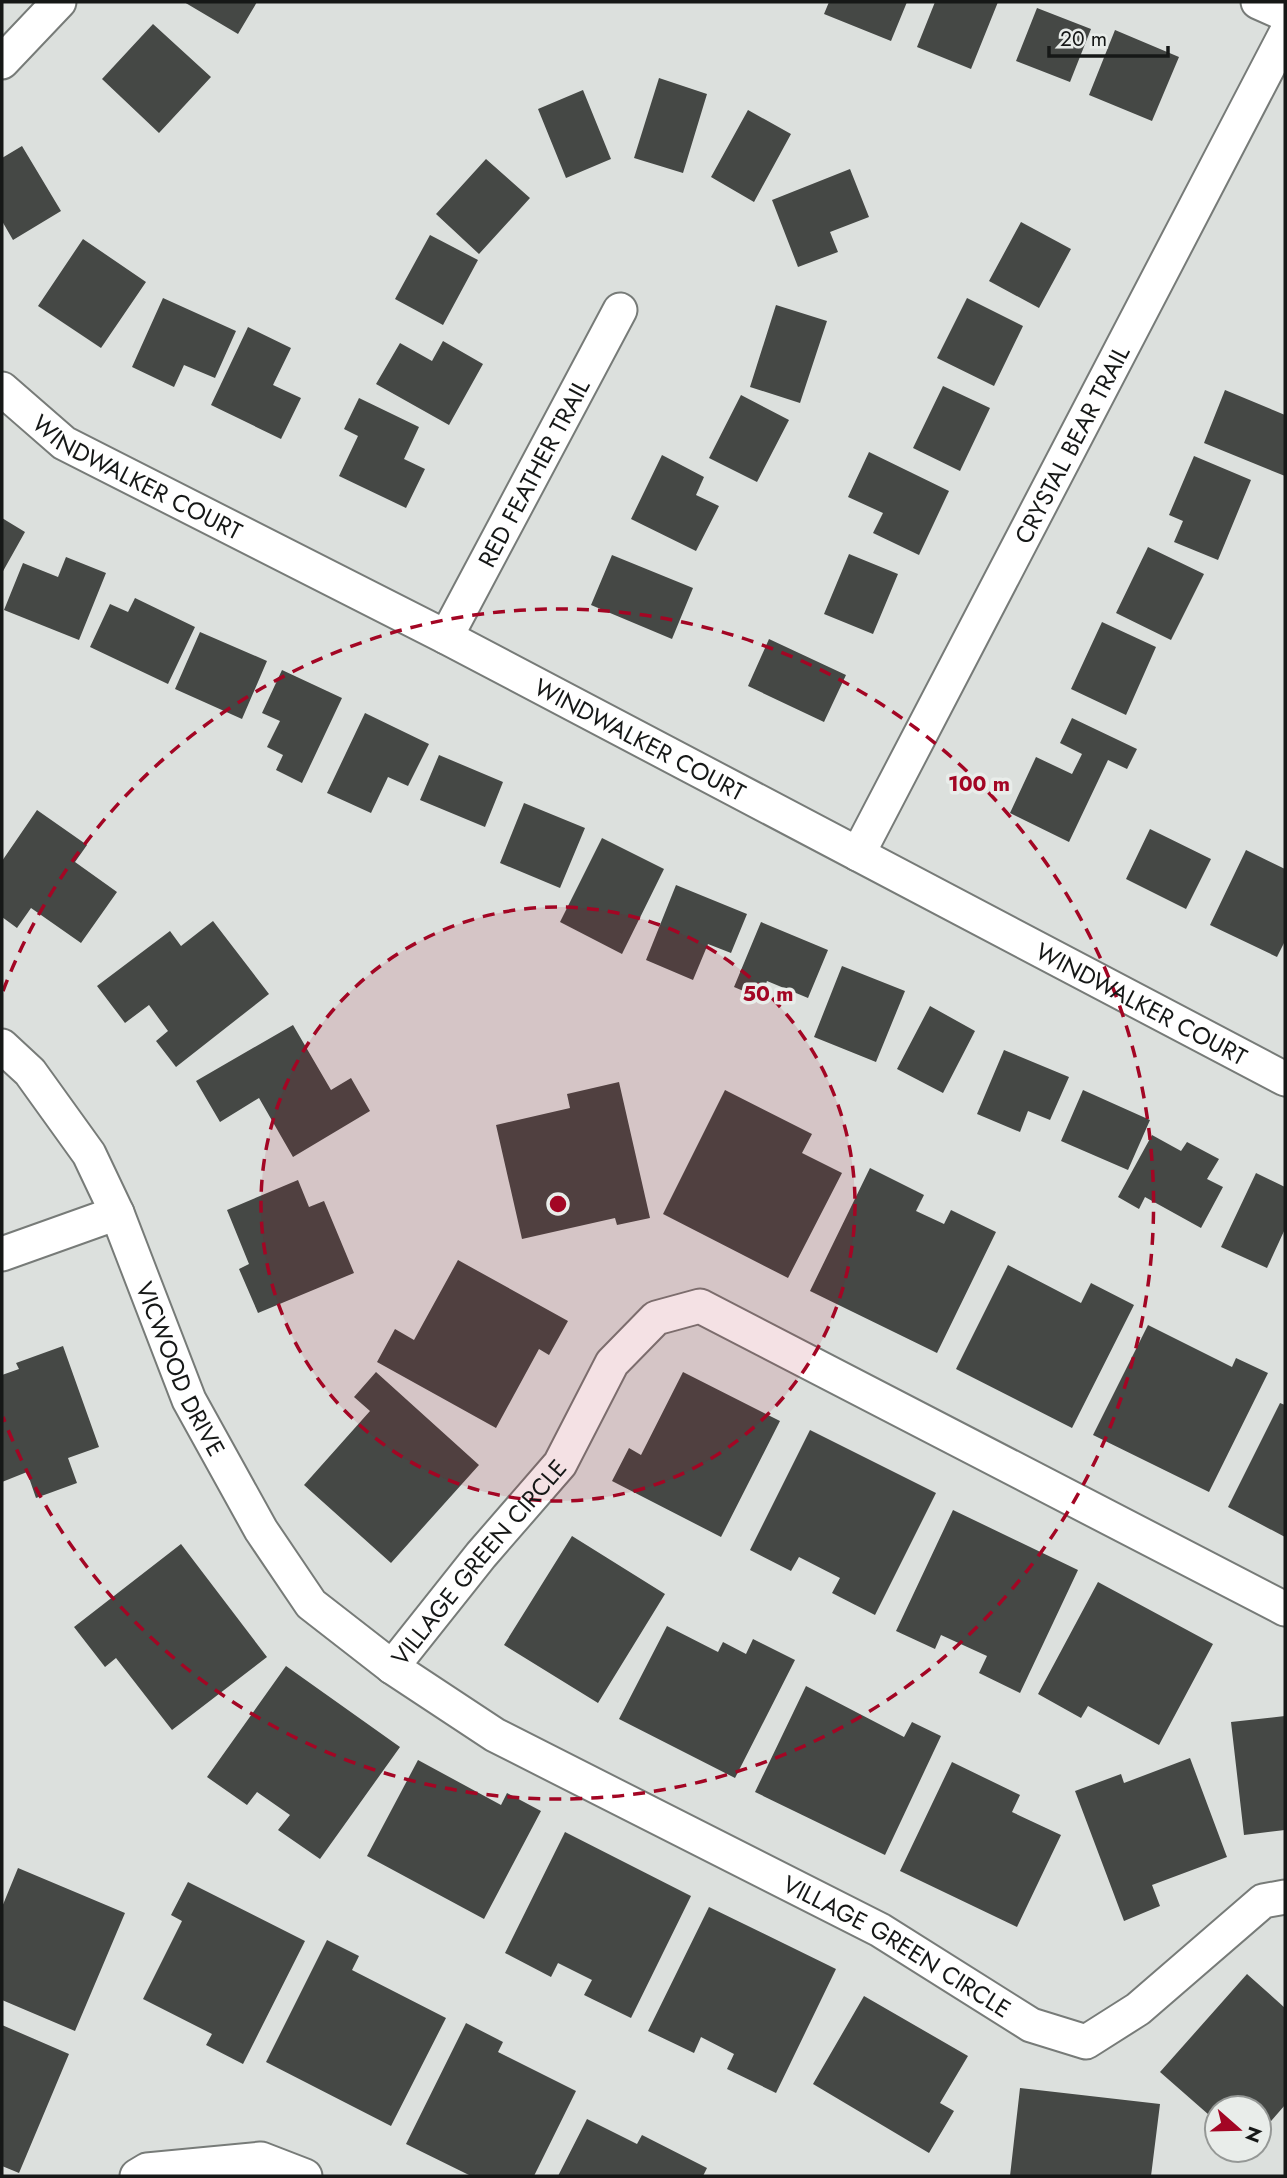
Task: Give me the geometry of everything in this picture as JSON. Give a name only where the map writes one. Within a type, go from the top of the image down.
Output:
[{"type":"street","points":[[2,62],[59,2]]},
{"type":"street","points":[[1258,2],[1285,14]]},
{"type":"street","name":"CRYSTAL BEAR TRAIL","points":[[858,854],[1285,35]]},
{"type":"street","name":"RED FEATHER TRAIL","points":[[446,637],[620,310]]},
{"type":"street","name":"WINDWALKER COURT","points":[[2,389],[64,443],[446,637],[1285,1079]]},
{"type":"street","name":"VICWOOD DRIVE","points":[[2,1046],[30,1072],[89,1154],[117,1213],[189,1400],[261,1530],[311,1604],[392,1667]]},
{"type":"street","points":[[2,1255],[117,1213]]},
{"type":"street","name":"VILLAGE GREEN CIRCLE","points":[[1285,1609],[700,1306],[656,1318],[612,1363],[560,1464],[481,1555],[392,1667],[495,1735],[880,1930],[1031,2025],[1086,2042],[1138,2009],[1263,1901],[1285,1897]]},
{"type":"street","points":[[138,2176],[147,2170],[261,2160],[305,2176]]},
{"type":"building","points":[[184,2],[257,2],[238,34]]},
{"type":"building","points":[[829,2],[907,2],[891,41],[824,14]]},
{"type":"building","points":[[935,2],[998,2],[971,69],[917,47]]},
{"type":"building","points":[[1037,8],[1091,29],[1070,82],[1016,61]]},
{"type":"building","points":[[153,24],[211,77],[159,133],[102,79]]},
{"type":"building","points":[[1115,30],[1179,57],[1152,121],[1089,95]]},
{"type":"building","points":[[659,78],[707,94],[683,173],[634,158]]},
{"type":"building","points":[[583,90],[611,159],[566,178],[538,109]]},
{"type":"building","points":[[748,110],[791,134],[754,202],[711,177]]},
{"type":"building","points":[[22,146],[61,211],[13,240],[2,221],[2,158]]},
{"type":"building","points":[[486,159],[530,198],[479,254],[436,214]]},
{"type":"building","points":[[850,169],[869,217],[830,232],[838,252],[798,267],[772,200]]},
{"type":"building","points":[[1021,222],[1071,249],[1039,308],[989,281]]},
{"type":"building","points":[[430,235],[478,260],[443,325],[395,299]]},
{"type":"building","points":[[83,239],[146,282],[101,348],[38,306]]},
{"type":"building","points":[[163,298],[236,331],[215,378],[184,365],[174,387],[132,367]]},
{"type":"building","points":[[967,298],[1023,326],[994,386],[937,358]]},
{"type":"building","points":[[776,305],[827,321],[800,403],[750,387]]},
{"type":"building","points":[[248,327],[291,348],[273,385],[301,398],[281,439],[211,405]]},
{"type":"building","points":[[443,341],[483,364],[449,425],[376,384],[400,343],[432,361]]},
{"type":"building","points":[[943,386],[990,408],[960,471],[913,448]]},
{"type":"building","points":[[1225,390],[1285,415],[1285,476],[1204,443]]},
{"type":"building","points":[[741,395],[789,420],[757,482],[709,458]]},
{"type":"building","points":[[359,398],[419,427],[404,459],[425,469],[406,508],[339,476],[358,436],[344,429]]},
{"type":"building","points":[[869,452],[949,491],[919,555],[873,533],[883,513],[848,497]]},
{"type":"building","points":[[662,455],[704,477],[696,495],[719,506],[696,551],[631,519]]},
{"type":"building","points":[[1194,456],[1251,480],[1218,560],[1174,542],[1183,521],[1169,515]]},
{"type":"building","points":[[2,518],[25,532],[2,573]]},
{"type":"building","points":[[1148,547],[1204,574],[1171,640],[1116,613]]},
{"type":"building","points":[[849,554],[898,574],[873,634],[824,614]]},
{"type":"building","points":[[612,555],[693,588],[672,639],[591,605]]},
{"type":"building","points":[[66,557],[106,573],[79,640],[4,610],[23,563],[58,577]]},
{"type":"building","points":[[135,598],[195,627],[168,684],[90,647],[110,604],[128,612]]},
{"type":"building","points":[[1102,622],[1156,647],[1126,715],[1071,689]]},
{"type":"building","points":[[200,632],[267,661],[242,719],[175,689]]},
{"type":"building","points":[[769,639],[846,675],[824,722],[748,686]]},
{"type":"building","points":[[282,670],[342,698],[302,783],[276,770],[283,755],[267,747],[280,721],[262,713]]},
{"type":"building","points":[[365,713],[429,744],[408,786],[388,777],[371,813],[327,793]]},
{"type":"building","points":[[1072,718],[1137,749],[1127,769],[1108,760],[1069,842],[1010,813],[1036,757],[1072,774],[1082,754],[1060,743]]},
{"type":"building","points":[[439,755],[503,782],[485,827],[420,800]]},
{"type":"building","points":[[524,803],[585,828],[560,888],[500,863]]},
{"type":"building","points":[[37,810],[87,845],[75,862],[117,892],[81,943],[31,908],[17,928],[2,917],[2,861]]},
{"type":"building","points":[[1150,829],[1211,859],[1186,909],[1126,879]]},
{"type":"building","points":[[602,838],[664,869],[622,954],[560,922]]},
{"type":"building","points":[[1246,850],[1285,869],[1285,941],[1277,957],[1210,925]]},
{"type":"building","points":[[676,885],[747,914],[731,953],[708,944],[693,980],[646,960]]},
{"type":"building","points":[[213,921],[269,994],[176,1067],[156,1041],[168,1031],[149,1005],[125,1023],[97,986],[170,931],[181,946]]},
{"type":"building","points":[[761,922],[828,950],[808,998],[767,981],[760,998],[734,987]]},
{"type":"building","points":[[842,966],[905,991],[876,1062],[814,1037]]},
{"type":"building","points":[[930,1006],[975,1031],[943,1093],[897,1069]]},
{"type":"building","points":[[293,1025],[331,1090],[351,1078],[370,1111],[293,1157],[259,1098],[220,1122],[196,1081]]},
{"type":"building","points":[[1004,1050],[1069,1077],[1050,1120],[1028,1111],[1020,1132],[977,1114]]},
{"type":"building","points":[[619,1082],[650,1218],[617,1225],[615,1218],[522,1239],[496,1125],[570,1108],[567,1094]]},
{"type":"building","points":[[725,1090],[812,1134],[802,1153],[842,1173],[788,1278],[663,1214]]},
{"type":"building","points":[[1083,1090],[1150,1120],[1128,1170],[1061,1141]]},
{"type":"building","points":[[1152,1135],[1181,1151],[1187,1142],[1219,1159],[1207,1179],[1223,1187],[1201,1228],[1145,1197],[1139,1209],[1118,1197]]},
{"type":"building","points":[[870,1168],[924,1195],[916,1211],[944,1224],[951,1210],[996,1232],[937,1353],[810,1291]]},
{"type":"building","points":[[1256,1173],[1285,1187],[1285,1229],[1267,1268],[1221,1247]]},
{"type":"building","points":[[298,1180],[309,1207],[324,1201],[354,1273],[258,1313],[239,1269],[249,1264],[227,1210]]},
{"type":"building","points":[[458,1260],[568,1321],[549,1355],[539,1349],[496,1428],[377,1362],[395,1329],[414,1340]]},
{"type":"building","points":[[1008,1265],[1081,1303],[1091,1283],[1134,1305],[1072,1428],[956,1369]]},
{"type":"building","points":[[1148,1325],[1232,1367],[1236,1358],[1268,1373],[1209,1492],[1093,1435]]},
{"type":"building","points":[[63,1346],[99,1447],[68,1458],[77,1483],[36,1498],[27,1472],[2,1482],[2,1375],[19,1369],[16,1363]]},
{"type":"building","points":[[376,1372],[479,1465],[391,1563],[304,1485],[370,1411],[354,1397]]},
{"type":"building","points":[[683,1372],[780,1421],[721,1537],[612,1481],[629,1448],[641,1455]]},
{"type":"building","points":[[1280,1403],[1285,1405],[1285,1537],[1228,1507]]},
{"type":"building","points":[[810,1430],[936,1493],[875,1615],[832,1593],[840,1578],[799,1557],[791,1571],[750,1550]]},
{"type":"building","points":[[953,1510],[1078,1570],[1020,1693],[979,1673],[987,1656],[941,1635],[935,1649],[896,1631]]},
{"type":"building","points":[[572,1536],[665,1594],[598,1703],[504,1645]]},
{"type":"building","points":[[181,1544],[267,1657],[172,1730],[116,1658],[105,1667],[74,1627]]},
{"type":"building","points":[[1098,1582],[1213,1644],[1159,1745],[1088,1706],[1081,1718],[1038,1694]]},
{"type":"building","points":[[667,1626],[718,1652],[723,1642],[746,1654],[753,1639],[795,1660],[735,1778],[619,1719]]},
{"type":"building","points":[[286,1666],[400,1747],[320,1859],[278,1830],[290,1815],[257,1792],[247,1805],[207,1777]]},
{"type":"building","points":[[806,1686],[904,1737],[912,1722],[941,1736],[885,1855],[755,1792]]},
{"type":"building","points":[[1285,1716],[1285,1830],[1244,1835],[1231,1722]]},
{"type":"building","points":[[1190,1758],[1227,1857],[1152,1885],[1160,1906],[1124,1921],[1075,1791],[1121,1774],[1124,1783]]},
{"type":"building","points":[[418,1760],[501,1805],[507,1793],[541,1811],[484,1919],[367,1856]]},
{"type":"building","points":[[952,1762],[1020,1795],[1012,1812],[1061,1835],[1017,1927],[900,1871]]},
{"type":"building","points":[[565,1832],[691,1896],[631,2018],[584,1995],[592,1980],[558,1963],[551,1977],[505,1953]]},
{"type":"building","points":[[18,1868],[125,1913],[75,2031],[2,2000],[2,1907]]},
{"type":"building","points":[[188,1882],[305,1941],[243,2064],[206,2045],[212,2034],[143,1999],[182,1921],[171,1915]]},
{"type":"building","points":[[709,1907],[836,1969],[776,2093],[727,2069],[734,2054],[701,2037],[694,2053],[648,2031]]},
{"type":"building","points":[[327,1940],[359,1956],[352,1970],[446,2018],[391,2126],[266,2062]]},
{"type":"building","points":[[1247,1974],[1285,2008],[1285,2105],[1273,2119],[1273,2094],[1203,2094],[1203,2110],[1160,2072]]},
{"type":"building","points":[[864,1996],[968,2056],[940,2103],[954,2111],[929,2153],[813,2084]]},
{"type":"building","points":[[466,2023],[503,2042],[498,2052],[576,2091],[534,2176],[471,2176],[406,2144]]},
{"type":"building","points":[[2,2025],[69,2054],[19,2173],[2,2166]]},
{"type":"building","points":[[1020,2088],[1160,2104],[1151,2176],[1010,2176]]},
{"type":"building","points":[[587,2119],[637,2144],[642,2135],[707,2168],[703,2176],[558,2176]]}]
